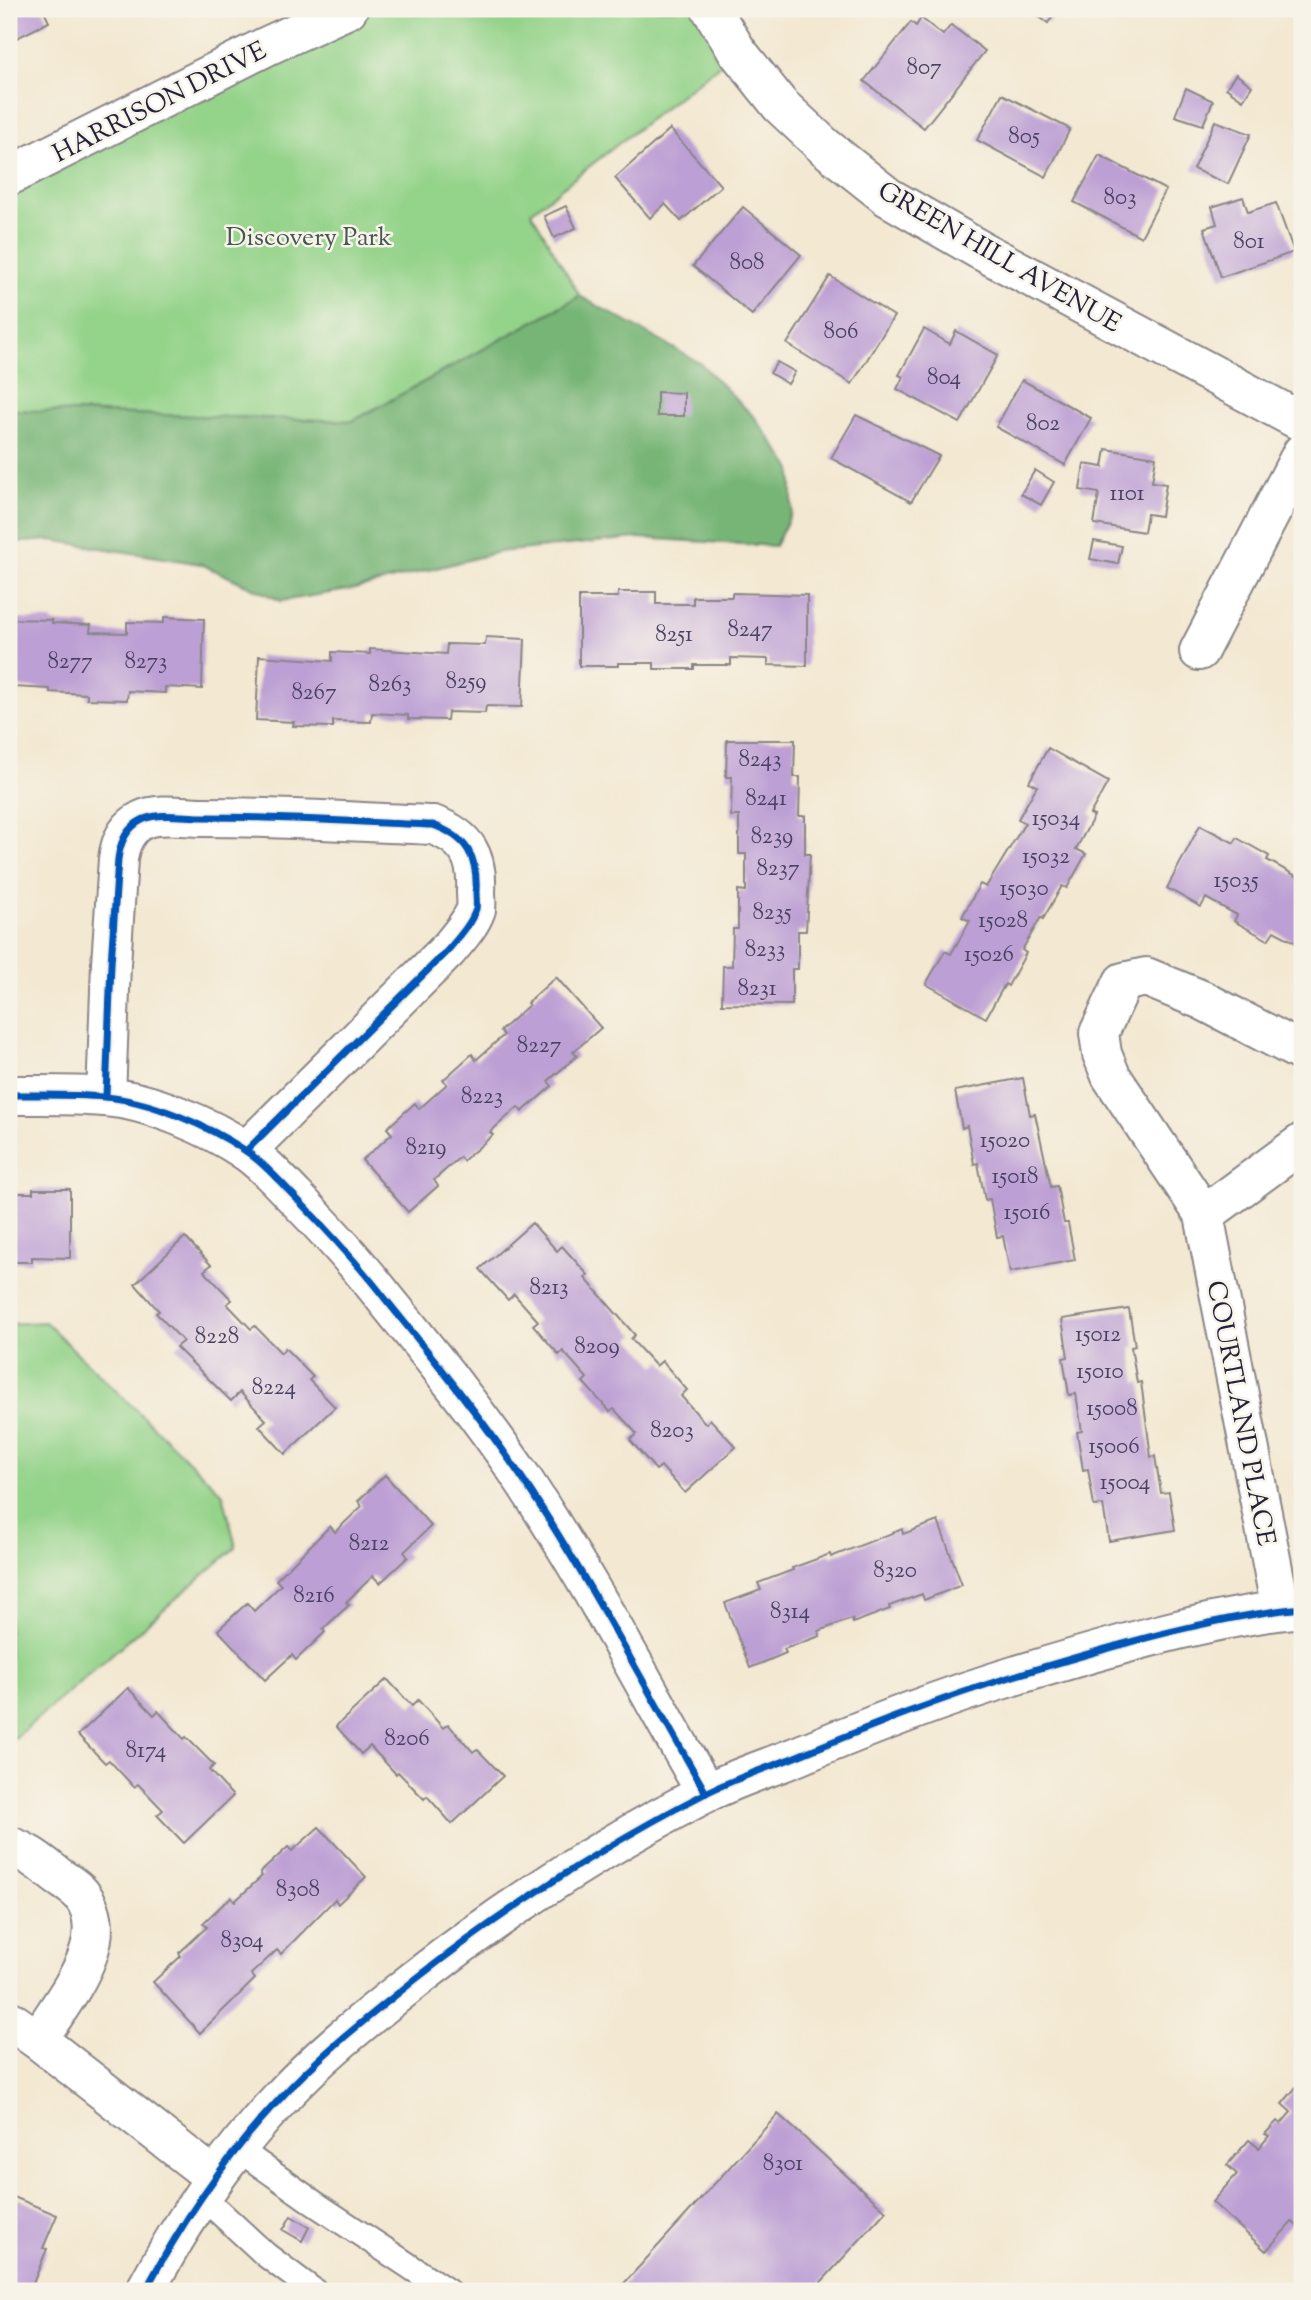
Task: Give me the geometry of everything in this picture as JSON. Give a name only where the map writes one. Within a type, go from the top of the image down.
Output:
[{"type":"street","name":"HARRISON DRIVE","points":[[9,176],[267,46],[348,9]]},
{"type":"street","name":"GREEN HILL AVENUE","points":[[711,9],[737,51],[780,105],[824,147],[888,197],[1302,422]]},
{"type":"street","points":[[1199,651],[1302,453]]},
{"type":"street","points":[[106,1097],[111,964],[120,843],[143,819],[236,817],[433,825],[450,831],[474,856],[476,908],[465,929],[448,950],[246,1151]]},
{"type":"street","points":[[1302,1052],[1202,1000],[1146,977],[1123,982],[1099,1033],[1102,1054],[1111,1076],[1204,1215],[1302,1143]]},
{"type":"street","points":[[9,1095],[106,1097],[134,1102],[173,1115],[246,1151],[265,1166],[345,1250],[473,1409],[522,1478],[566,1547],[706,1793]]},
{"type":"street","name":"COURTLAND PLACE","points":[[1204,1215],[1291,1609]]},
{"type":"street","points":[[145,2291],[173,2240],[209,2187],[275,2104],[314,2064],[380,2007],[467,1939],[557,1877],[706,1793],[879,1722],[964,1691],[1136,1641],[1291,1609]]},
{"type":"street","points":[[9,1846],[25,1851],[80,1893],[90,1910],[94,1933],[90,1952],[24,2030],[209,2187]]},
{"type":"lane","points":[[238,2149],[447,2291]]},
{"type":"lane","points":[[209,2187],[265,2255],[314,2291]]},
{"type":"green space","name":"Discovery Park","points":[[360,9],[713,9],[737,51],[531,212],[580,296],[353,421],[9,410],[9,177]]},
{"type":"green space","points":[[580,296],[700,363],[755,418],[792,469],[792,512],[775,546],[637,538],[499,552],[355,589],[281,601],[201,564],[51,540],[9,543],[9,410],[353,421]]},
{"type":"green space","points":[[45,1322],[223,1494],[236,1547],[9,1743],[9,1324]]},
{"type":"building","points":[[9,9],[43,9],[49,22],[9,42]]},
{"type":"building","points":[[1028,9],[1058,9],[1048,23]]},
{"type":"building","points":[[921,18],[943,35],[951,25],[985,51],[924,128],[864,81],[911,22],[916,26]]},
{"type":"building","points":[[1236,74],[1252,86],[1243,100],[1226,88]]},
{"type":"building","points":[[1186,88],[1213,101],[1203,125],[1175,116]]},
{"type":"building","points":[[1002,94],[1070,129],[1046,177],[977,140]]},
{"type":"building","points":[[1215,121],[1251,134],[1228,184],[1193,169]]},
{"type":"building","points":[[670,129],[721,186],[681,221],[665,204],[650,218],[615,178]]},
{"type":"building","points":[[1099,155],[1166,190],[1141,237],[1074,202]]},
{"type":"building","points":[[1243,197],[1248,212],[1276,203],[1294,252],[1221,277],[1204,228],[1217,224],[1212,207]]},
{"type":"building","points":[[566,206],[576,228],[554,238],[544,216]]},
{"type":"building","points":[[743,207],[801,255],[752,315],[693,266]]},
{"type":"building","points":[[830,276],[894,316],[852,384],[787,344]]},
{"type":"building","points":[[924,329],[950,344],[956,331],[998,355],[960,423],[897,389],[903,377],[899,375]]},
{"type":"building","points":[[777,362],[795,372],[788,384],[770,373]]},
{"type":"building","points":[[1022,380],[1091,418],[1065,465],[996,427]]},
{"type":"building","points":[[657,392],[684,393],[684,416],[657,416]]},
{"type":"building","points":[[856,415],[939,456],[911,502],[831,458]]},
{"type":"building","points":[[1106,449],[1156,457],[1152,482],[1166,484],[1161,516],[1147,514],[1144,532],[1094,524],[1099,493],[1080,490],[1084,464],[1103,467]]},
{"type":"building","points":[[1035,470],[1054,482],[1041,505],[1021,494]]},
{"type":"building","points":[[1094,541],[1122,546],[1118,564],[1090,559]]},
{"type":"building","points":[[618,592],[656,592],[656,604],[693,604],[693,597],[732,597],[732,593],[807,595],[807,666],[768,665],[768,659],[731,658],[731,665],[694,665],[694,669],[654,669],[654,663],[579,666],[579,597],[618,597]]},
{"type":"building","points":[[164,617],[204,619],[202,689],[165,687],[165,693],[128,691],[127,700],[87,699],[87,694],[14,687],[14,694],[9,694],[9,627],[12,628],[12,619],[52,620],[52,623],[91,625],[90,632],[127,633],[127,622],[164,623]]},
{"type":"building","points":[[486,637],[525,639],[522,707],[486,706],[485,713],[448,712],[447,720],[408,719],[408,715],[372,713],[371,722],[333,721],[333,727],[293,726],[294,722],[256,720],[259,656],[332,661],[332,652],[370,654],[370,649],[446,654],[447,644],[485,645]]},
{"type":"building","points":[[727,740],[795,740],[794,777],[800,777],[799,816],[805,816],[805,854],[810,854],[806,931],[798,931],[798,969],[792,969],[792,1005],[722,1004],[723,966],[732,966],[733,929],[738,929],[738,890],[746,891],[746,854],[739,854],[739,816],[731,816],[732,777],[726,777]]},
{"type":"building","points":[[1048,748],[1108,782],[1090,814],[1094,816],[1076,849],[1086,854],[1067,888],[1062,886],[1043,919],[1041,917],[1022,950],[1026,953],[986,1018],[926,984],[945,951],[951,954],[970,921],[962,917],[980,884],[986,887],[1025,823],[1018,819],[1037,786],[1029,782]]},
{"type":"building","points":[[1200,825],[1234,843],[1237,838],[1269,856],[1267,860],[1302,879],[1302,946],[1274,931],[1268,940],[1234,921],[1237,915],[1206,898],[1201,907],[1167,888]]},
{"type":"building","points":[[556,977],[601,1028],[573,1052],[577,1056],[548,1081],[552,1086],[522,1112],[518,1107],[490,1132],[493,1135],[463,1161],[460,1157],[434,1180],[438,1186],[408,1212],[362,1160],[392,1134],[387,1128],[415,1103],[419,1109],[447,1084],[443,1080],[472,1054],[476,1060],[504,1035],[500,1031]]},
{"type":"building","points":[[1023,1078],[1030,1115],[1035,1114],[1051,1187],[1057,1186],[1064,1223],[1068,1223],[1075,1260],[1010,1272],[1003,1236],[997,1237],[990,1199],[985,1200],[978,1163],[974,1164],[967,1126],[962,1128],[955,1091]]},
{"type":"building","points":[[33,1189],[70,1189],[70,1258],[32,1257],[32,1262],[9,1262],[9,1193],[33,1193]]},
{"type":"building","points":[[532,1223],[557,1251],[562,1246],[588,1275],[585,1278],[635,1335],[631,1339],[656,1366],[662,1361],[687,1390],[681,1396],[706,1424],[710,1419],[736,1447],[685,1493],[661,1466],[656,1470],[630,1440],[637,1434],[614,1409],[610,1412],[583,1382],[587,1378],[563,1351],[559,1355],[533,1325],[538,1321],[514,1294],[508,1300],[480,1269]]},
{"type":"building","points":[[185,1237],[211,1265],[204,1271],[232,1300],[227,1304],[251,1329],[255,1326],[281,1353],[285,1348],[313,1377],[309,1380],[335,1407],[285,1454],[259,1426],[266,1420],[240,1392],[231,1401],[176,1347],[183,1341],[156,1313],[159,1311],[135,1284]]},
{"type":"building","points":[[1129,1309],[1135,1346],[1131,1347],[1137,1383],[1141,1382],[1151,1457],[1155,1456],[1161,1493],[1169,1492],[1175,1530],[1109,1541],[1103,1505],[1094,1506],[1088,1469],[1083,1470],[1077,1432],[1082,1431],[1076,1394],[1069,1395],[1063,1358],[1068,1357],[1062,1319]]},
{"type":"building","points":[[385,1475],[431,1526],[404,1552],[408,1557],[380,1583],[373,1576],[346,1602],[349,1605],[323,1629],[325,1632],[296,1660],[292,1655],[265,1680],[218,1630],[247,1603],[254,1611],[281,1585],[276,1580],[330,1526],[335,1532],[362,1506],[358,1501]]},
{"type":"building","points":[[938,1521],[962,1585],[924,1600],[922,1594],[853,1623],[852,1619],[819,1631],[820,1636],[784,1649],[786,1653],[750,1668],[725,1603],[761,1590],[758,1583],[793,1570],[792,1568],[830,1554],[831,1557],[902,1529],[903,1534]]},
{"type":"building","points":[[387,1679],[412,1706],[418,1700],[443,1728],[448,1724],[473,1752],[477,1749],[503,1776],[452,1824],[427,1796],[424,1799],[370,1746],[361,1754],[336,1726]]},
{"type":"building","points":[[128,1688],[154,1715],[158,1711],[184,1739],[186,1737],[214,1765],[209,1770],[233,1796],[184,1843],[157,1815],[163,1810],[138,1784],[134,1787],[109,1760],[105,1763],[78,1735]]},
{"type":"building","points":[[319,1827],[366,1877],[338,1904],[335,1899],[281,1954],[277,1950],[251,1974],[255,1979],[200,2033],[153,1982],[207,1927],[203,1923],[231,1897],[235,1901],[288,1847],[292,1851]]},
{"type":"building","points":[[1302,2080],[1302,2227],[1301,2229],[1292,2222],[1266,2251],[1212,2202],[1237,2174],[1227,2165],[1249,2140],[1259,2148],[1269,2136],[1265,2134],[1277,2121],[1281,2124],[1291,2112],[1282,2104]]},
{"type":"building","points":[[778,2114],[886,2211],[813,2291],[617,2291]]},
{"type":"building","points":[[9,2195],[57,2215],[43,2248],[47,2249],[32,2286],[26,2284],[23,2291],[9,2291]]},
{"type":"building","points":[[291,2216],[309,2227],[302,2241],[283,2230]]},
{"type":"cycle path","points":[[106,1097],[118,859],[125,836],[136,823],[163,816],[433,825],[445,830],[462,842],[475,868],[476,907],[468,925],[448,950],[246,1151]]},
{"type":"cycle path","points":[[9,1095],[104,1097],[140,1103],[197,1124],[231,1142],[253,1156],[272,1173],[365,1274],[506,1455],[594,1594],[706,1793]]},
{"type":"cycle path","points":[[145,2291],[173,2241],[221,2169],[257,2124],[309,2069],[362,2022],[451,1952],[556,1879],[629,1835],[726,1784],[961,1693],[1158,1635],[1231,1618],[1302,1608]]}]
